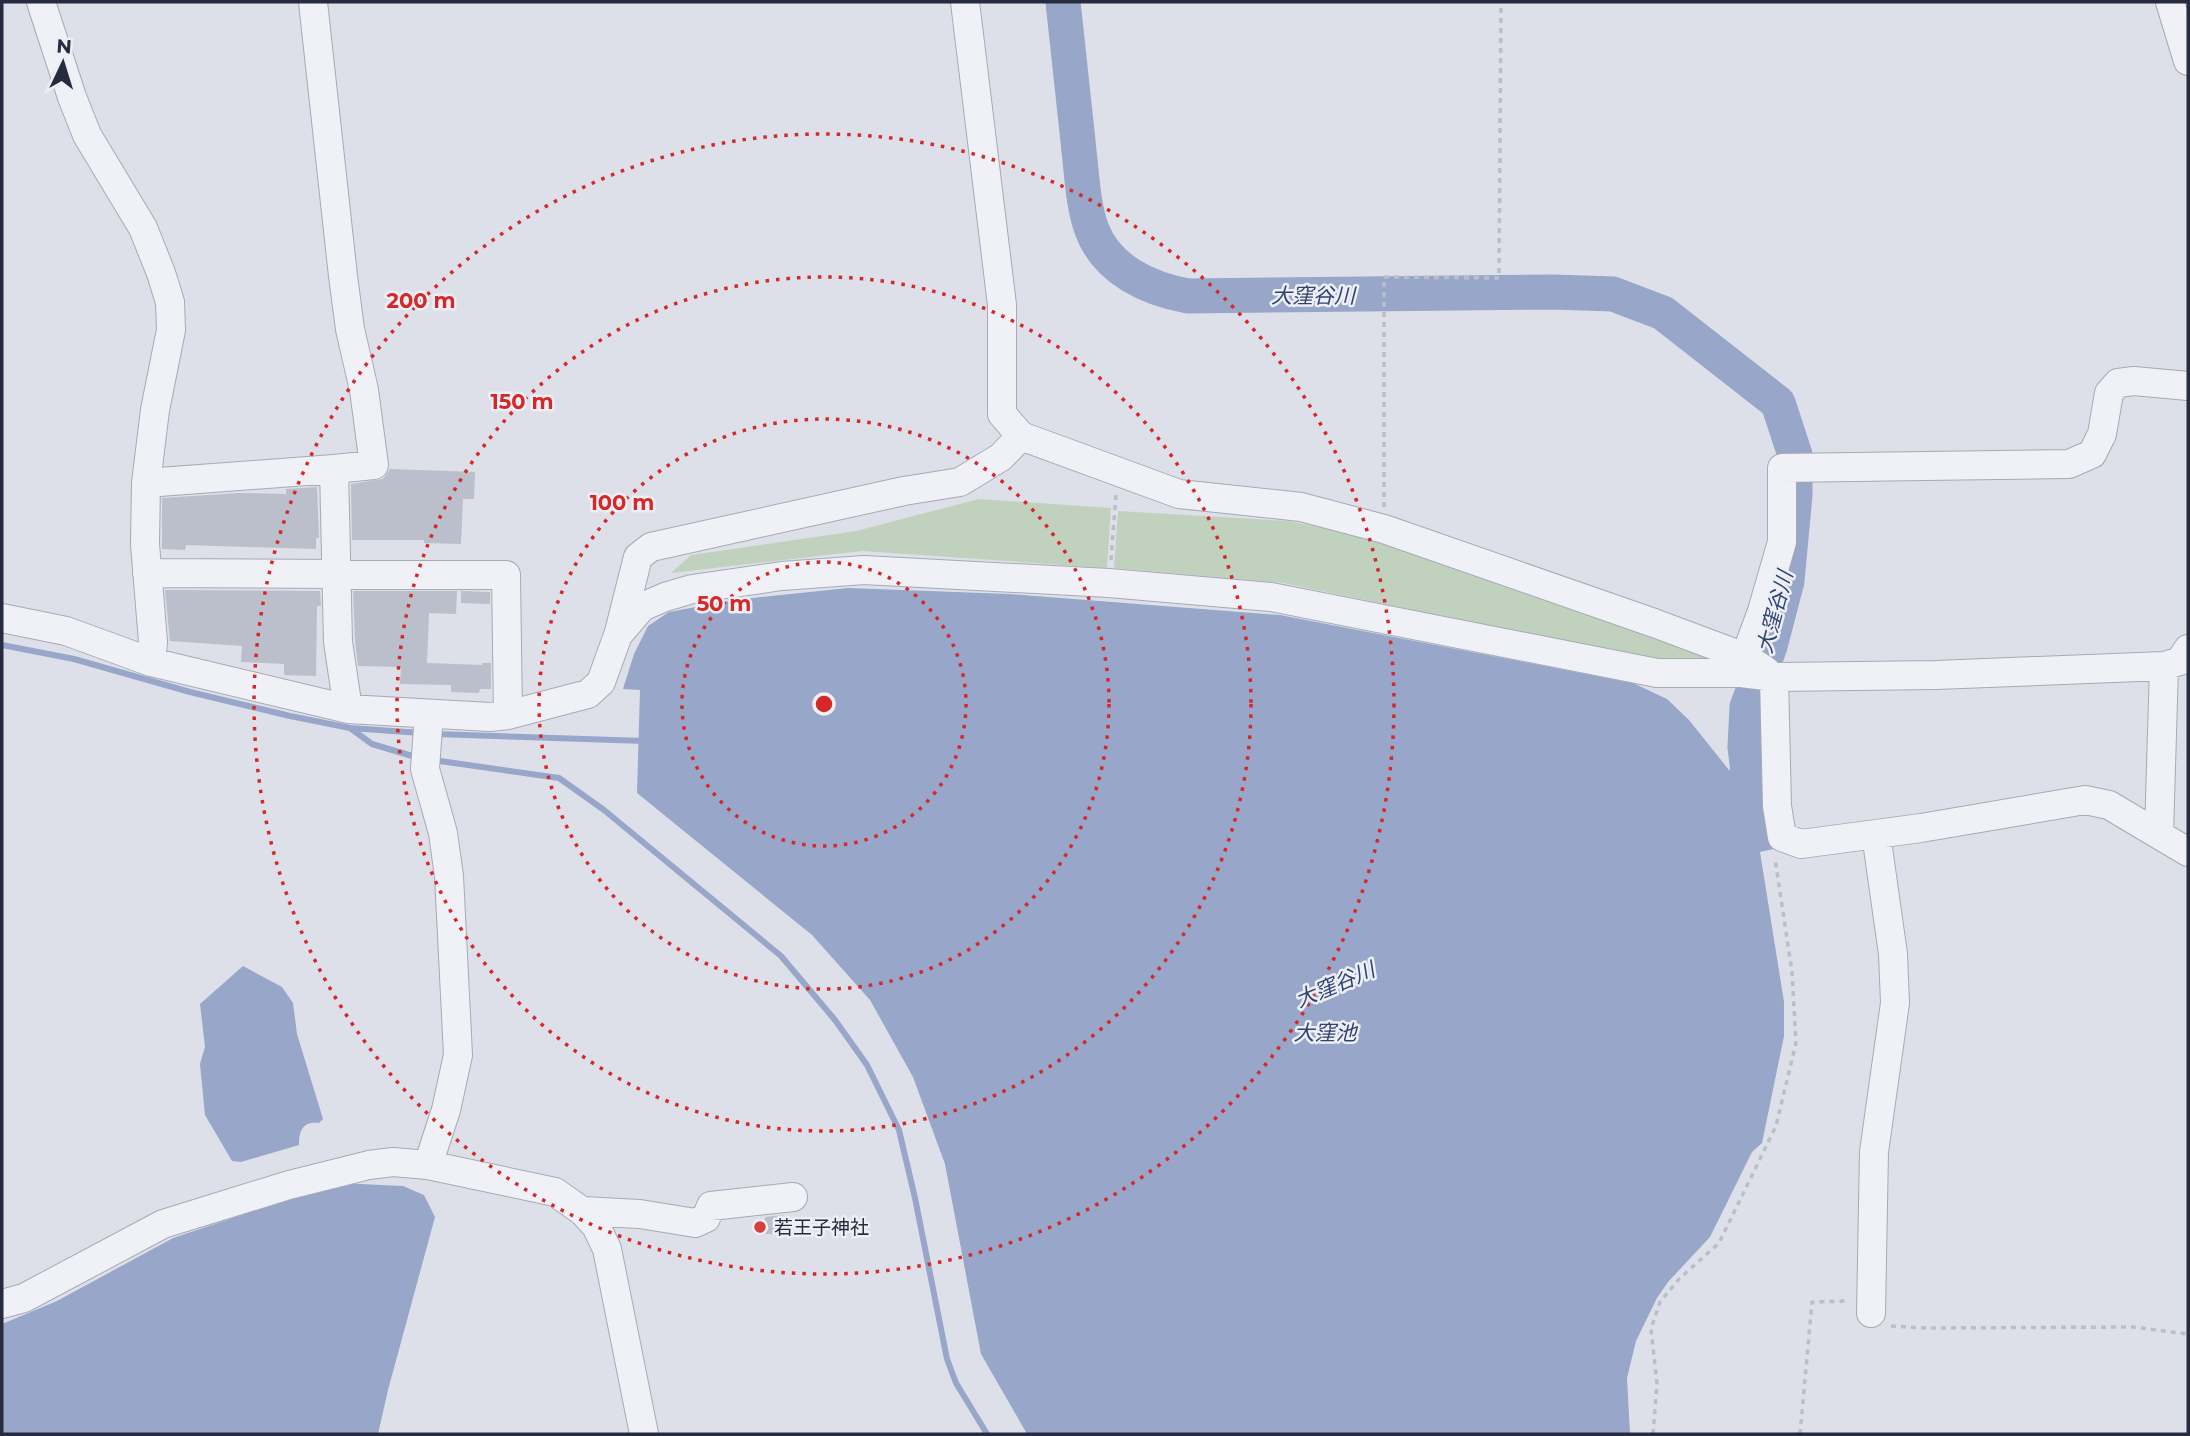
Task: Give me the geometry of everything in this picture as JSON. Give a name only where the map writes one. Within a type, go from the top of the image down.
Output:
[{"type":"street","points":[[41,2],[87,135],[143,228],[170,302],[171,330],[155,410],[146,482],[147,573],[153,642],[151,662]]},
{"type":"street","points":[[146,482],[374,465],[364,390],[350,329],[343,276],[313,2]]},
{"type":"street","points":[[965,2],[1002,305],[1002,414],[1021,436],[1179,494],[1301,507],[1384,528],[1654,622],[1761,670]]},
{"type":"street","points":[[2170,2],[2188,61]]},
{"type":"street","points":[[2188,386],[2134,381],[2118,383],[2109,393],[2102,434],[2091,454],[2069,464],[1782,468],[1782,541],[1762,611],[1761,670],[1782,837],[1801,844],[1876,835],[2085,800],[2109,804],[2188,852]]},
{"type":"street","points":[[2,618],[66,631],[151,662],[348,709],[427,741],[508,715],[587,694],[601,682],[618,635],[638,557],[651,547],[904,491],[960,482],[1001,457],[1021,436]]},
{"type":"street","points":[[334,469],[338,642],[348,709]]},
{"type":"street","points":[[618,635],[642,607],[692,589],[782,576],[864,569],[1144,585],[1271,597],[1657,673],[1761,670],[1936,675],[2164,666],[2180,661],[2188,649]]},
{"type":"street","points":[[147,573],[506,575],[508,715]]},
{"type":"street","points":[[2159,834],[2164,666]]},
{"type":"street","points":[[427,741],[447,865],[458,1055],[446,1110],[428,1165]]},
{"type":"street","points":[[1871,1313],[1874,1152],[1895,1003],[1893,954],[1876,835]]},
{"type":"street","points":[[2,1304],[24,1298],[163,1224],[289,1185],[356,1168],[393,1162],[428,1165],[555,1192],[582,1211],[596,1226],[607,1249],[644,1434]]},
{"type":"street","points":[[582,1211],[640,1214],[695,1223],[706,1218],[711,1206],[793,1197]]},
{"type":"path","points":[[1384,528],[1384,277],[1499,278],[1501,2]]},
{"type":"path","points":[[1111,563],[1115,496]]},
{"type":"path","points":[[1653,1434],[1657,1384],[1651,1329],[1660,1302],[1679,1279],[1718,1243],[1776,1126],[1796,1043],[1792,972],[1774,862],[1782,837]]},
{"type":"path","points":[[1800,1434],[1812,1302],[1860,1301],[1882,1325],[1915,1328],[2133,1327],[2188,1334]]},
{"type":"green space","points":[[979,499],[1111,508],[1107,568],[862,551],[671,573],[691,555],[856,531]]},
{"type":"green space","points":[[1118,511],[1289,521],[1354,534],[1537,592],[1735,664],[1682,666],[1283,583],[1114,568]]},
{"type":"water","name":"大窪池","points":[[848,588],[1009,594],[1280,615],[1633,683],[1667,699],[1689,720],[1729,770],[1760,765],[1773,849],[1760,852],[1784,1002],[1784,1036],[1762,1143],[1752,1152],[1710,1237],[1668,1282],[1636,1341],[1627,1378],[1630,1434],[1027,1434],[981,1354],[945,1164],[913,1077],[870,1000],[812,935],[637,793],[640,690],[623,689],[634,654],[648,626],[669,612],[734,600]]},
{"type":"water","points":[[243,966],[282,987],[293,1003],[297,1034],[323,1119],[303,1128],[299,1145],[241,1162],[232,1161],[205,1115],[200,1064],[205,1047],[200,1004]]},
{"type":"water","points":[[338,1183],[403,1186],[424,1195],[435,1217],[378,1434],[2,1434],[2,1324],[57,1301],[173,1238]]},
{"type":"building","points":[[390,469],[475,472],[474,499],[463,499],[461,544],[424,543],[424,540],[352,540],[351,484],[383,479]]},
{"type":"building","points":[[317,487],[319,538],[316,538],[316,549],[186,545],[185,550],[162,549],[162,498],[240,493],[286,494],[286,489]]},
{"type":"building","points":[[165,590],[320,591],[321,606],[317,606],[316,676],[284,675],[284,664],[241,662],[242,646],[170,641]]},
{"type":"building","points":[[353,591],[457,591],[456,614],[429,613],[427,663],[491,663],[491,689],[480,689],[479,693],[451,692],[451,685],[400,684],[401,667],[358,666]]},
{"type":"building","points":[[461,591],[490,592],[490,604],[461,603]]},
{"type":"building","points":[[783,1215],[783,1234],[765,1234],[765,1217]]},
{"type":"waterway","name":"大窪谷川","points":[[1063,2],[1083,191],[1089,221],[1099,244],[1108,256],[1119,267],[1144,283],[1188,296],[1553,292],[1613,294],[1663,313],[1778,403],[1795,455],[1795,495],[1787,581],[1770,646],[1747,707],[1745,747],[1752,804],[1745,807]]},
{"type":"waterway","points":[[2,645],[74,659],[190,692],[290,716],[350,728],[421,733]]},
{"type":"waterway","points":[[350,728],[372,744],[419,758]]},
{"type":"waterway","points":[[435,734],[645,741]]},
{"type":"waterway","points":[[433,760],[559,778],[604,810],[781,956],[835,1020],[867,1065],[899,1130],[947,1359],[956,1383],[987,1434]]},
{"type":"place","name":"若王子神社","points":[[760,1227]]}]
